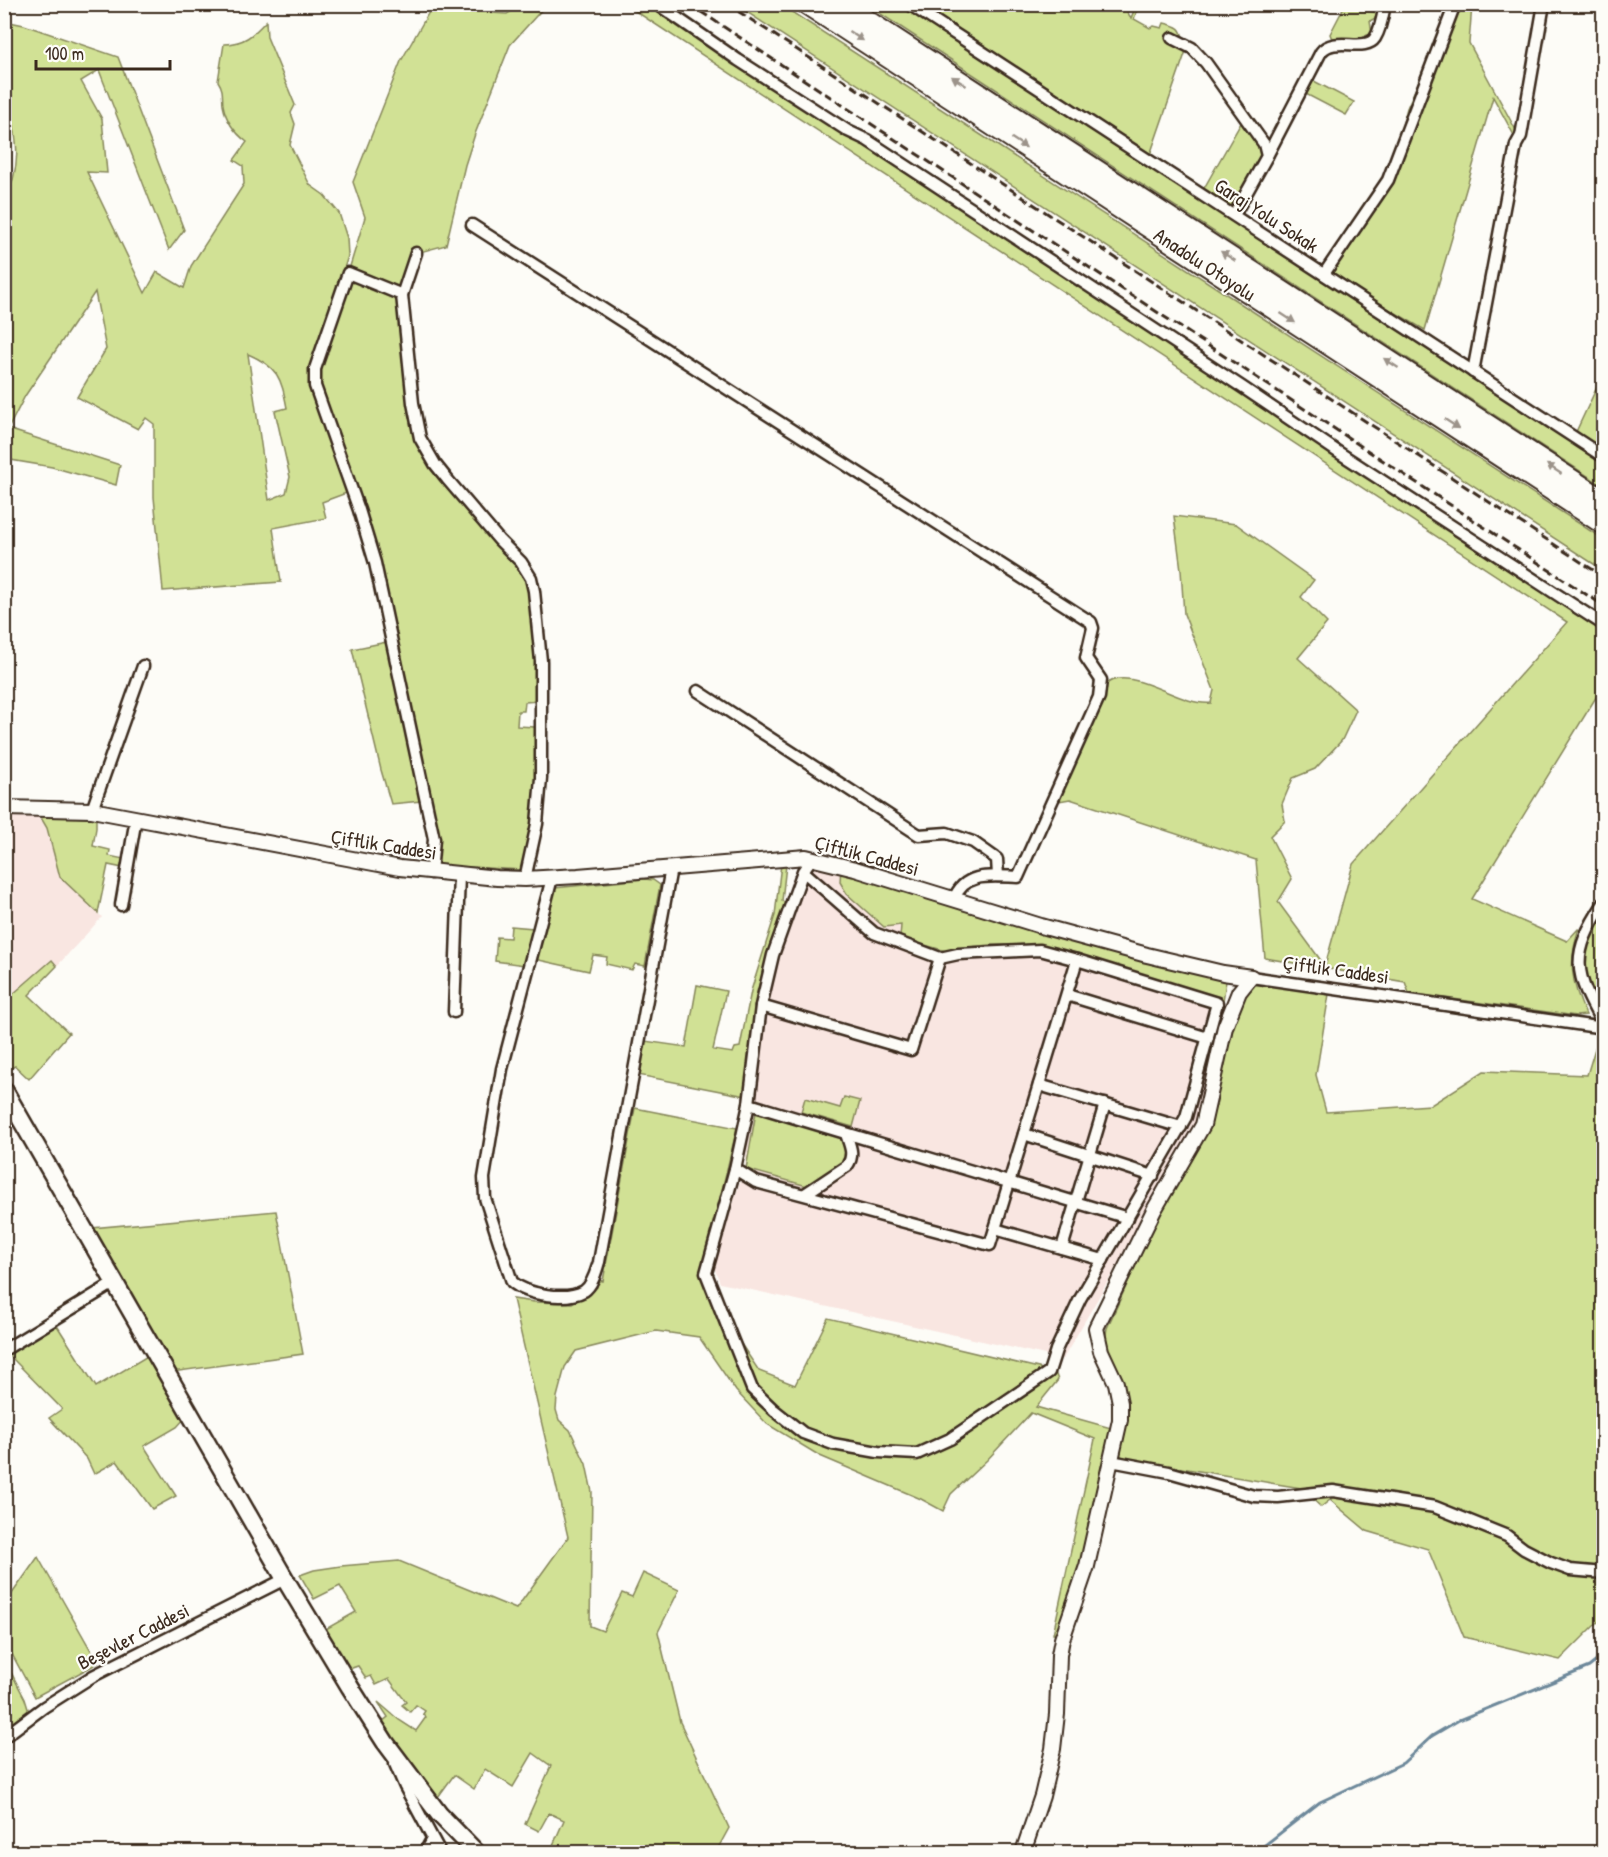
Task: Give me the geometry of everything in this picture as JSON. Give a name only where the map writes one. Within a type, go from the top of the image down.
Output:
[{"type":"highway","name":"Anadolu Otoyolu","points":[[807,4],[1604,524]]},
{"type":"highway","name":"Anadolu Otoyolu","points":[[841,4],[1604,501]]},
{"type":"main road","points":[[4,1090],[285,1579],[385,1742],[439,1814],[476,1852]]},
{"type":"street","points":[[657,4],[738,60],[848,131],[867,140],[1242,387],[1338,453],[1604,625]]},
{"type":"street","name":"Garaj Yolu Sokak","points":[[909,4],[1604,457]]},
{"type":"street","points":[[1234,215],[1321,52],[1326,46],[1332,44],[1366,44],[1372,41],[1376,36],[1385,4]]},
{"type":"street","points":[[1324,274],[1388,180],[1455,4]]},
{"type":"street","points":[[1473,372],[1516,145],[1521,136],[1544,4]]},
{"type":"street","points":[[1172,38],[1192,48],[1206,63],[1264,144],[1267,156]]},
{"type":"street","points":[[472,225],[1091,622],[1094,628],[1086,658],[1101,680],[1099,697],[1018,877],[974,877],[958,888],[954,899]]},
{"type":"street","points":[[416,253],[402,295],[413,404],[420,438],[447,479],[521,562],[531,578],[534,591],[541,661],[541,778],[537,824],[525,879]]},
{"type":"street","points":[[402,295],[348,273],[328,328],[314,378],[318,398],[359,510],[375,563],[434,839],[431,873]]},
{"type":"street","points":[[92,810],[143,666]]},
{"type":"street","points":[[698,691],[919,835],[947,833],[973,842],[997,859],[999,876]]},
{"type":"street","name":"Çiftlik Caddesi","points":[[4,808],[92,810],[431,873],[459,875],[525,879],[552,878],[806,857],[855,868],[1147,955],[1223,973],[1604,1027]]},
{"type":"street","points":[[122,905],[136,818]]},
{"type":"street","points":[[803,871],[874,933],[940,958],[958,954],[1040,950],[1217,1003],[1186,1117],[1080,1299],[1056,1350],[1049,1372],[950,1439],[917,1454],[878,1452],[833,1444],[803,1433],[774,1410],[752,1389],[706,1273],[735,1169],[749,1104],[760,1006],[773,955],[803,871],[812,858]]},
{"type":"street","points":[[552,878],[500,1081],[484,1178],[485,1198],[512,1282],[519,1288],[540,1295],[572,1295],[588,1287],[600,1262],[671,868]]},
{"type":"street","points":[[454,1012],[459,875]]},
{"type":"street","points":[[1604,903],[1590,923],[1582,942],[1579,961],[1580,980],[1604,1027]]},
{"type":"street","points":[[760,1006],[911,1050],[940,958]]},
{"type":"street","points":[[735,1169],[756,1182],[990,1245],[1077,960]]},
{"type":"street","points":[[1023,1852],[1042,1796],[1053,1749],[1058,1714],[1059,1655],[1062,1639],[1087,1566],[1120,1420],[1120,1403],[1116,1383],[1101,1351],[1096,1328],[1154,1210],[1203,1125],[1225,1027],[1239,992],[1251,977]]},
{"type":"street","points":[[1067,994],[1208,1038]]},
{"type":"street","points":[[1040,1084],[1180,1126]]},
{"type":"street","points":[[749,1104],[1128,1218]]},
{"type":"street","points":[[1062,1248],[1105,1104]]},
{"type":"street","points":[[805,1194],[847,1166],[852,1153],[846,1134]]},
{"type":"street","points":[[1024,1134],[1153,1176]]},
{"type":"street","points":[[995,1229],[1103,1260]]},
{"type":"street","points":[[4,1350],[114,1283]]},
{"type":"street","points":[[1111,1461],[1178,1475],[1254,1496],[1278,1497],[1333,1491],[1435,1507],[1507,1536],[1524,1549],[1551,1563],[1570,1570],[1604,1573]]},
{"type":"street","name":"Beşevler Caddesi","points":[[4,1737],[44,1707],[93,1676],[285,1579]]},
{"type":"street","points":[[385,1742],[405,1787],[440,1852]]},
{"type":"street","points":[[425,1852],[432,1839]]},
{"type":"shaded area","points":[[5,815],[40,816],[47,828],[60,877],[102,917],[57,966],[52,960],[5,1001]]},
{"type":"shaded area","points":[[811,862],[1226,981],[1198,1125],[1063,1359],[720,1283],[713,1264],[745,1167],[758,1030],[786,927]]},
{"type":"green space","points":[[433,5],[484,5],[491,13],[507,14],[522,5],[546,5],[510,45],[465,165],[446,245],[416,253],[402,295],[348,273],[365,217],[353,182],[401,61]]},
{"type":"green space","points":[[626,5],[655,5],[1603,630],[1603,686],[1472,899],[1567,941],[1579,928],[1572,962],[1574,982],[1586,1015],[1576,1016],[1409,993],[1405,982],[1265,958],[1256,860],[1070,799],[1059,801],[1052,795],[1098,690],[1110,682],[1125,679],[1136,681],[1187,700],[1211,703],[1214,690],[1184,614],[1174,516],[1236,524],[1314,580],[1301,597],[1327,623],[1298,658],[1356,710],[1342,740],[1315,769],[1293,778],[1282,804],[1285,821],[1270,836],[1292,879],[1278,902],[1325,966],[1353,864],[1567,622]]},
{"type":"green space","points":[[736,5],[781,5],[1603,539],[1603,570]]},
{"type":"green space","points":[[867,5],[906,5],[1603,459],[1603,486]]},
{"type":"green space","points":[[917,5],[1123,5],[1131,18],[1136,5],[1139,5],[1134,19],[1150,28],[1154,26],[1162,28],[1164,23],[1176,27],[1181,31],[1187,48],[1150,155]]},
{"type":"green space","points":[[1345,5],[1378,13],[1377,17],[1370,21],[1372,34],[1356,38],[1332,39],[1330,34]]},
{"type":"green space","points":[[1449,5],[1472,5],[1469,43],[1518,134],[1515,137],[1493,97],[1425,330],[1325,268],[1392,163],[1407,108],[1436,42]]},
{"type":"green space","points":[[5,21],[24,25],[118,57],[184,230],[169,250],[99,70],[81,81],[102,119],[107,173],[87,172],[145,293],[157,272],[184,288],[191,266],[244,184],[243,166],[234,160],[247,142],[235,131],[224,111],[222,90],[218,81],[224,44],[248,38],[266,21],[267,37],[295,105],[291,113],[295,124],[290,145],[310,185],[324,195],[339,213],[347,238],[348,256],[311,372],[349,492],[322,502],[326,518],[273,528],[281,582],[163,591],[154,497],[154,424],[146,418],[138,429],[77,397],[106,349],[95,292],[25,396],[8,429],[120,465],[116,485],[52,467],[5,459],[4,202],[11,185],[17,155],[4,73]],"holes":[[[248,354],[276,374],[283,388],[287,408],[275,411],[290,477],[286,493],[269,500]]]},
{"type":"green space","points":[[1192,51],[1260,141],[1263,153],[1235,206],[1230,208],[1203,190],[1242,121],[1191,53]]},
{"type":"green space","points":[[1312,80],[1354,102],[1346,115],[1302,92]]},
{"type":"green space","points":[[350,278],[399,300],[416,437],[519,564],[531,588],[538,701],[525,702],[524,711],[518,711],[517,726],[535,727],[535,812],[523,870],[437,865],[381,570],[363,506],[320,383],[322,364]]},
{"type":"green space","points":[[1597,387],[1603,390],[1603,452],[1575,434]]},
{"type":"green space","points":[[387,642],[421,801],[391,804],[352,649]]},
{"type":"green space","points":[[40,816],[96,818],[93,846],[110,850],[109,856],[124,859],[123,868],[108,865],[98,913],[60,877],[47,828]]},
{"type":"green space","points":[[781,864],[786,865],[782,901],[790,904],[779,918],[756,995],[746,1096],[638,1075],[645,1041],[686,1047],[697,985],[726,991],[713,1050],[733,1053],[735,1048],[740,1047],[751,991],[775,915]]},
{"type":"green space","points":[[841,867],[1226,981],[1223,1001],[1041,945],[990,945],[946,951],[900,938],[901,925],[884,927],[847,894],[840,882]]},
{"type":"green space","points":[[653,880],[660,885],[645,966],[635,964],[632,970],[606,964],[607,957],[593,955],[589,971],[534,959],[554,888]]},
{"type":"green space","points":[[1603,907],[1603,1015],[1596,1005],[1581,963],[1583,950]]},
{"type":"green space","points":[[511,926],[533,928],[524,965],[495,961],[497,937],[510,938]]},
{"type":"green space","points":[[52,960],[57,966],[29,995],[69,1033],[29,1079],[15,1066],[5,1071],[5,1001]]},
{"type":"green space","points":[[1260,982],[1330,988],[1316,1075],[1326,1112],[1431,1105],[1484,1071],[1587,1075],[1600,1032],[1603,1033],[1603,1617],[1560,1660],[1464,1637],[1428,1549],[1367,1531],[1330,1500],[1321,1507],[1301,1488],[1127,1459],[1117,1452],[1125,1404],[1104,1347],[1107,1328],[1151,1232],[1209,1121],[1242,995],[1250,985]]},
{"type":"green space","points":[[844,1097],[860,1101],[853,1127],[801,1112],[805,1098],[840,1108]]},
{"type":"green space","points":[[635,1108],[737,1128],[705,1260],[705,1279],[759,1371],[795,1385],[828,1318],[1055,1372],[1058,1380],[1036,1407],[1111,1428],[1080,1571],[1057,1635],[1053,1634],[1095,1439],[1031,1413],[951,1494],[943,1511],[921,1499],[820,1456],[767,1424],[736,1391],[699,1337],[656,1331],[576,1351],[565,1367],[556,1410],[559,1420],[570,1430],[586,1464],[592,1492],[590,1626],[603,1631],[622,1593],[632,1597],[643,1573],[679,1590],[658,1632],[680,1722],[729,1828],[718,1852],[550,1852],[564,1820],[549,1813],[539,1831],[525,1824],[551,1766],[533,1753],[513,1787],[485,1769],[474,1789],[454,1775],[438,1797],[406,1761],[382,1722],[388,1717],[378,1702],[416,1731],[426,1717],[423,1714],[425,1711],[416,1705],[410,1712],[402,1705],[406,1702],[389,1679],[376,1685],[371,1676],[366,1678],[358,1666],[346,1670],[324,1630],[356,1612],[340,1586],[314,1599],[300,1575],[314,1570],[341,1566],[399,1561],[516,1609],[568,1537],[513,1299],[572,1303],[597,1287],[598,1280],[603,1281]]},
{"type":"green space","points":[[756,1112],[840,1135],[846,1144],[847,1160],[822,1180],[807,1186],[746,1169]]},
{"type":"green space","points":[[276,1211],[303,1354],[172,1372],[92,1228]]},
{"type":"green space","points":[[56,1324],[96,1387],[149,1355],[186,1417],[177,1427],[144,1446],[176,1496],[152,1509],[117,1461],[94,1474],[87,1459],[49,1418],[62,1409],[8,1354]]},
{"type":"green space","points":[[38,1557],[98,1663],[35,1697],[5,1641],[4,1605]]},
{"type":"green space","points":[[4,1659],[25,1699],[29,1712],[5,1729]]},
{"type":"waterway","points":[[1256,1852],[1320,1802],[1403,1763],[1432,1736],[1459,1720],[1589,1667],[1604,1655]]},
{"type":"railway","points":[[689,4],[1604,606]]},
{"type":"railway","points":[[727,4],[1604,577]]}]
